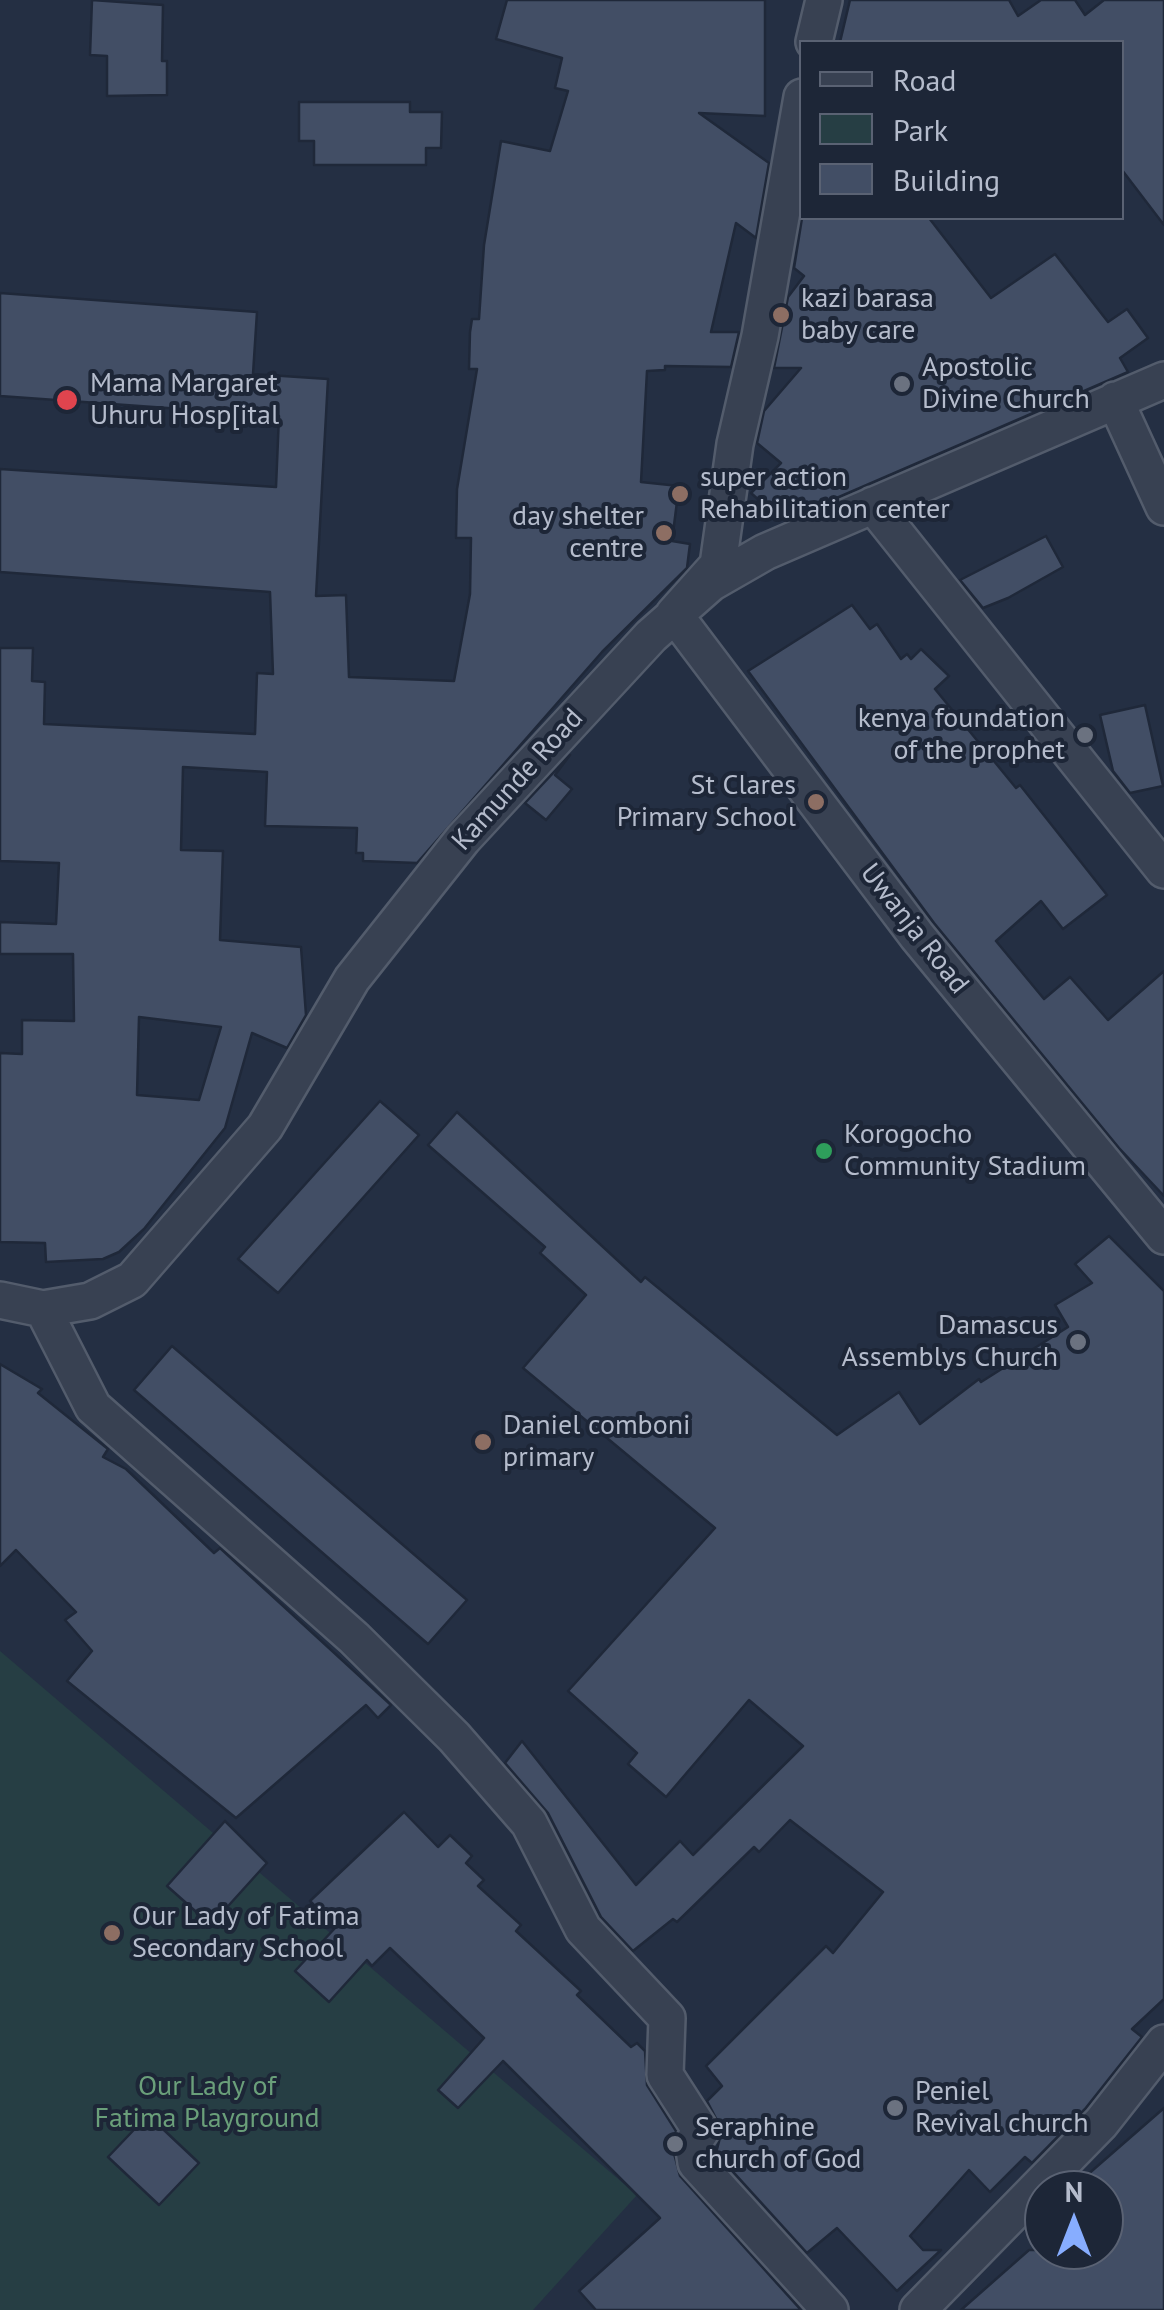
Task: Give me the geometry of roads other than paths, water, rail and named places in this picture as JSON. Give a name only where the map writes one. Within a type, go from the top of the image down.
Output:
[{"type":"street","points":[[814,40],[824,0]]},
{"type":"street","points":[[674,614],[718,565],[735,444],[760,336],[799,114]]},
{"type":"street","name":"Kamunde Road","points":[[0,1300],[43,1309],[90,1300],[124,1286],[162,1250],[265,1127],[318,1030],[387,932],[503,792],[674,614],[711,584],[764,552],[1164,380]]},
{"type":"street","points":[[1115,400],[1164,507]]},
{"type":"street","points":[[872,504],[1164,870]]},
{"type":"street","name":"Uwanja Road","points":[[674,614],[918,936],[1164,1236]]},
{"type":"street","points":[[43,1309],[94,1407],[354,1638],[454,1738],[529,1823],[583,1929],[667,2018],[665,2075],[701,2131],[693,2143],[696,2163],[830,2310]]},
{"type":"street","points":[[918,2310],[1102,2122],[1164,2043]]},
{"type":"place","name":"kazi barasa baby care","points":[[781,315]]},
{"type":"place","name":"Apostolic Divine Church","points":[[902,384]]},
{"type":"place","name":"Mama Margaret Uhuru Hosp[ital","points":[[67,400]]},
{"type":"place","name":"super action Rehabilitation center","points":[[680,494]]},
{"type":"place","name":"day shelter centre","points":[[664,533]]},
{"type":"place","name":"kenya foundation of the prophet","points":[[1085,735]]},
{"type":"place","name":"St Clares Primary School","points":[[816,802]]},
{"type":"place","name":"Korogocho Community Stadium","points":[[824,1151]]},
{"type":"place","name":"Damascus Assemblys Church","points":[[1078,1342]]},
{"type":"place","name":"Daniel comboni primary","points":[[483,1442]]},
{"type":"place","name":"Our Lady of Fatima Secondary School","points":[[112,1933]]},
{"type":"place","name":"Peniel Revival church","points":[[895,2108]]},
{"type":"place","name":"Seraphine church of God","points":[[675,2144]]},
{"type":"park label","name":"Our Lady of Fatima Playground","points":[[207,2103]]}]
